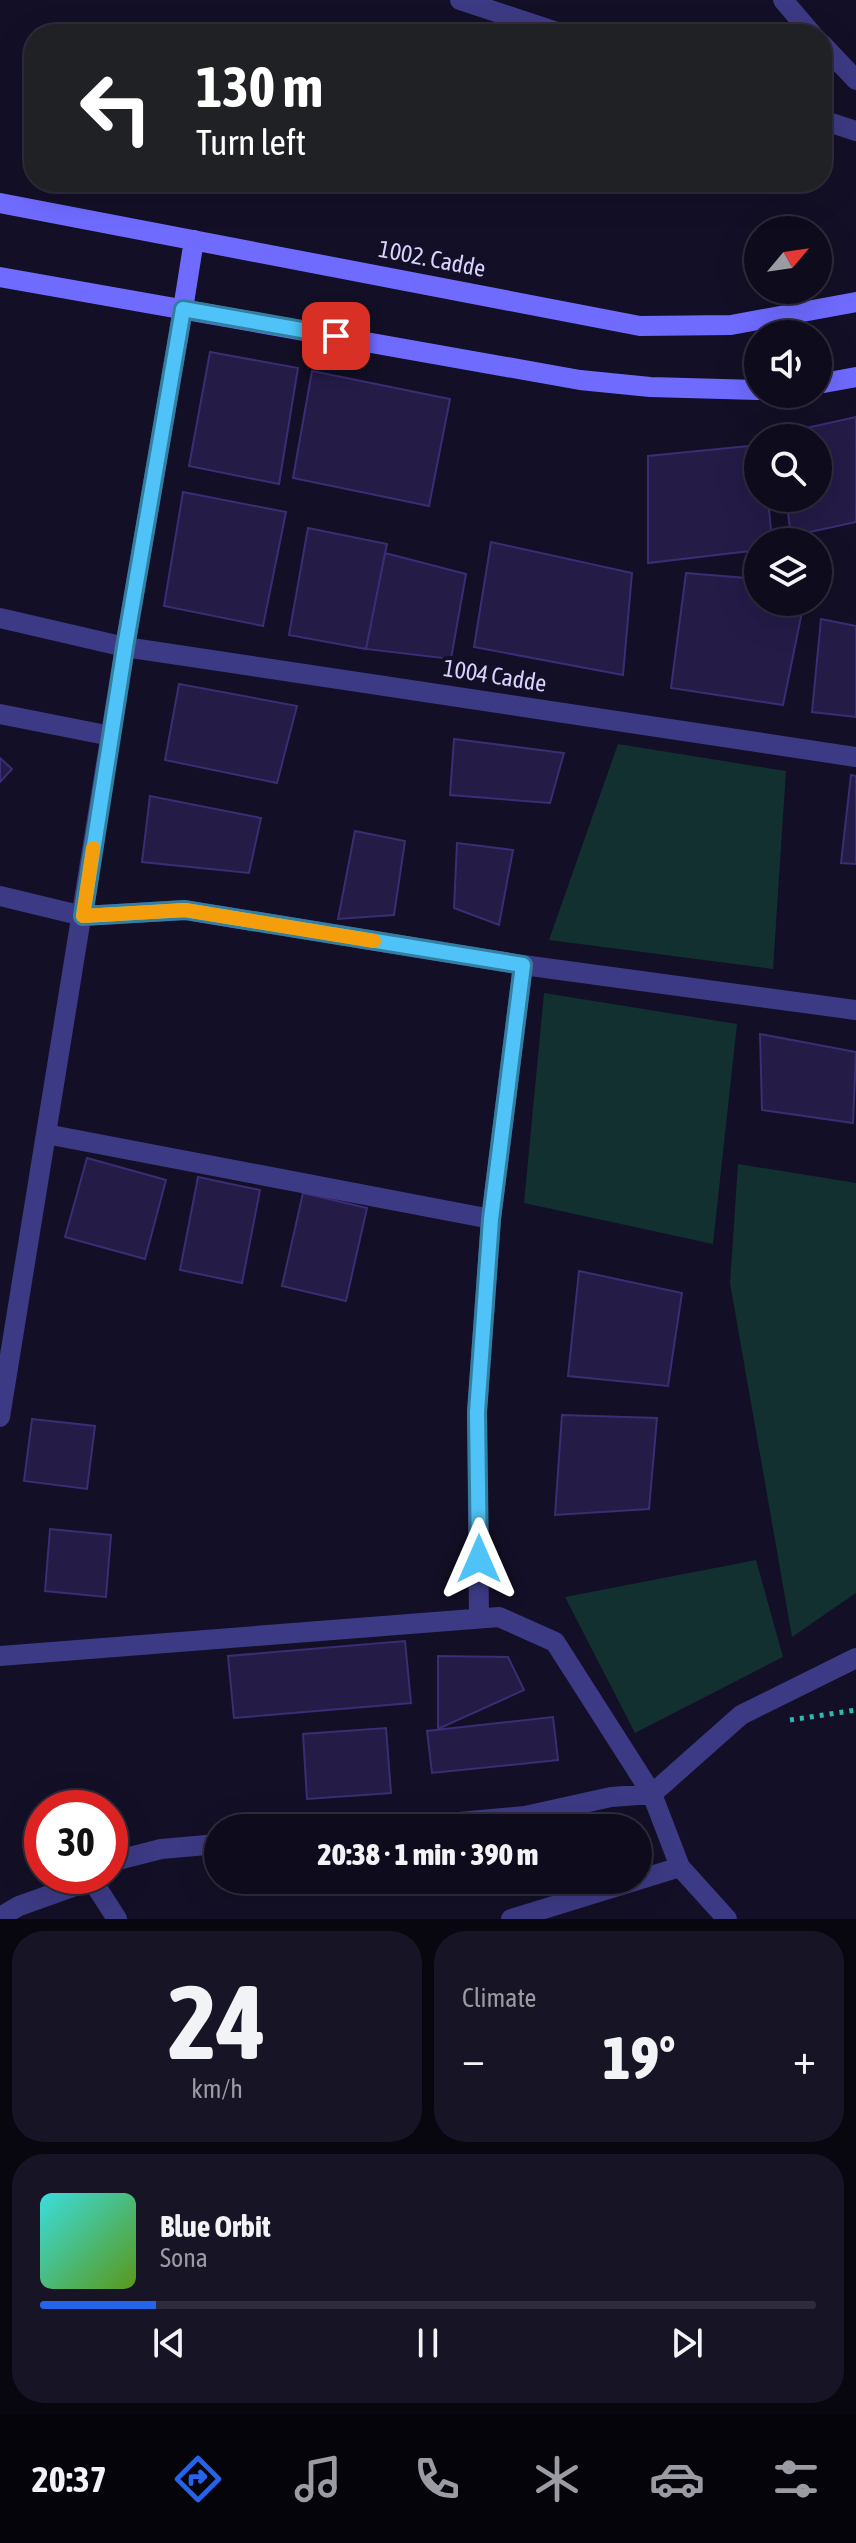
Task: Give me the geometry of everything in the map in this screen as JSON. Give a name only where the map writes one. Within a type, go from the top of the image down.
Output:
[{"type":"main road","name":"1002. Cadde","points":[[0,203],[640,326],[731,325],[856,302]]},
{"type":"main road","points":[[183,309],[194,240]]},
{"type":"main road","points":[[0,277],[580,380],[650,387],[744,390]]},
{"type":"main road","points":[[832,381],[856,377]]},
{"type":"street","points":[[460,0],[533,24]]},
{"type":"street","points":[[783,0],[803,24]]},
{"type":"street","points":[[832,55],[856,80]]},
{"type":"street","points":[[832,123],[856,131]]},
{"type":"street","points":[[0,1417],[183,309]]},
{"type":"street","name":"1004 Cadde","points":[[0,618],[125,647],[856,757]]},
{"type":"street","points":[[0,714],[111,736]]},
{"type":"street","points":[[0,896],[83,916],[185,910],[523,965],[856,1010]]},
{"type":"street","points":[[479,1618],[477,1412],[491,1219],[523,965]]},
{"type":"street","points":[[46,1134],[491,1219]]},
{"type":"street","points":[[0,1656],[499,1617],[555,1642],[652,1794],[680,1867],[727,1919]]},
{"type":"street","points":[[534,1814],[611,1797],[652,1794],[741,1715],[856,1658]]},
{"type":"street","points":[[128,1857],[161,1849],[204,1845]]},
{"type":"street","points":[[652,1876],[680,1867]]},
{"type":"street","points":[[0,1917],[51,1894]]},
{"type":"street","points":[[102,1894],[117,1919]]},
{"type":"street","points":[[511,1919],[592,1894]]},
{"type":"green space","points":[[618,744],[786,771],[773,969],[549,940]]},
{"type":"green space","points":[[544,993],[737,1024],[713,1244],[524,1203]]},
{"type":"green space","points":[[738,1164],[856,1183],[856,1593],[792,1637],[730,1283]]},
{"type":"green space","points":[[756,1560],[783,1657],[635,1733],[565,1597]]},
{"type":"building","points":[[210,352],[298,368],[279,484],[189,466]]},
{"type":"building","points":[[312,371],[450,399],[429,506],[293,478]]},
{"type":"building","points":[[856,417],[856,522],[828,528],[790,528],[788,512],[832,512],[832,424],[824,424]]},
{"type":"building","points":[[744,446],[744,512],[769,512],[771,528],[744,528],[744,552],[648,563],[648,456]]},
{"type":"building","points":[[183,492],[286,512],[263,626],[164,606]]},
{"type":"building","points":[[308,528],[387,544],[366,649],[289,635]]},
{"type":"building","points":[[491,542],[632,573],[623,675],[474,647]]},
{"type":"building","points":[[385,553],[466,574],[451,659],[366,649]]},
{"type":"building","points":[[686,573],[744,578],[744,616],[801,616],[783,705],[671,688]]},
{"type":"building","points":[[821,619],[856,626],[856,717],[812,712]]},
{"type":"building","points":[[179,684],[297,706],[277,783],[165,760]]},
{"type":"building","points":[[454,739],[564,753],[550,803],[450,795]]},
{"type":"building","points":[[0,758],[12,769],[0,782]]},
{"type":"building","points":[[851,775],[856,776],[856,864],[841,863]]},
{"type":"building","points":[[150,796],[261,818],[249,873],[142,862]]},
{"type":"building","points":[[355,831],[405,841],[394,915],[338,919]]},
{"type":"building","points":[[457,843],[513,850],[499,925],[454,908]]},
{"type":"building","points":[[760,1034],[856,1052],[853,1123],[762,1110]]},
{"type":"building","points":[[87,1158],[166,1180],[145,1259],[65,1237]]},
{"type":"building","points":[[198,1177],[260,1190],[242,1283],[180,1270]]},
{"type":"building","points":[[303,1193],[367,1208],[346,1301],[282,1286]]},
{"type":"building","points":[[579,1271],[682,1293],[668,1386],[568,1376]]},
{"type":"building","points":[[562,1415],[657,1418],[649,1509],[555,1515]]},
{"type":"building","points":[[32,1419],[95,1426],[87,1489],[24,1481]]},
{"type":"building","points":[[50,1529],[111,1535],[106,1597],[45,1591]]},
{"type":"building","points":[[405,1641],[411,1703],[234,1718],[228,1656]]},
{"type":"building","points":[[438,1656],[508,1657],[524,1690],[438,1729]]},
{"type":"building","points":[[553,1717],[558,1760],[432,1773],[427,1731]]},
{"type":"building","points":[[386,1728],[391,1793],[307,1799],[303,1734]]},
{"type":"slow traffic","points":[[93,848],[83,916],[185,910],[374,941]]},
{"type":"route","points":[[336,336],[183,309],[83,916],[185,910],[523,965],[491,1219],[477,1412],[479,1559]]}]
